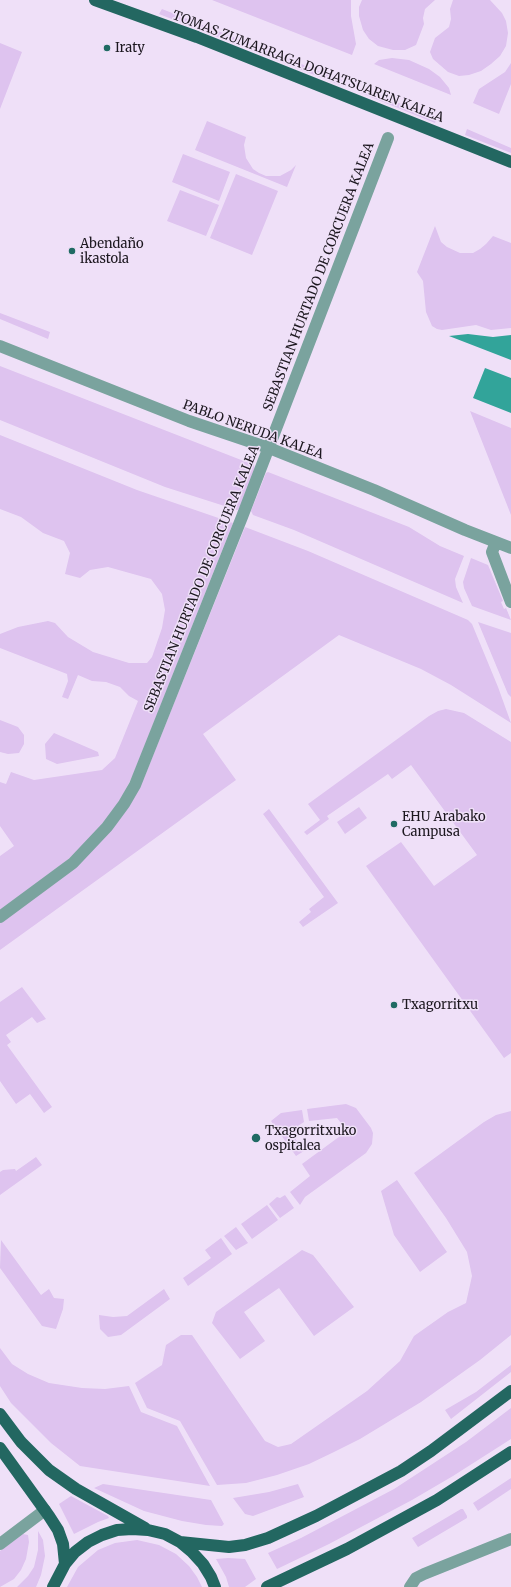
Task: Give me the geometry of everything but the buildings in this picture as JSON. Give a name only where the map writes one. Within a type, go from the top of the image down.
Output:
[{"type":"main road","name":"TOMAS ZUMARRAGA DOHATSUAREN KALEA","points":[[95,0],[204,40],[511,162]]},
{"type":"main road","points":[[180,1542],[224,1547],[245,1545],[268,1538],[316,1516],[401,1471],[431,1451],[511,1391]]},
{"type":"main road","points":[[0,1414],[21,1442],[49,1470],[81,1492],[148,1530]]},
{"type":"main road","points":[[0,1448],[58,1530],[63,1544],[65,1564]]},
{"type":"main road","points":[[267,1587],[346,1549],[438,1500],[511,1452]]},
{"type":"main road","points":[[53,1587],[65,1564],[88,1542],[117,1530],[132,1528],[165,1534],[180,1542],[203,1564],[215,1587]]},
{"type":"street","name":"SEBASTIAN HURTADO DE CORCUERA KALEA","points":[[0,917],[73,863],[107,827],[124,804],[135,785],[269,448],[388,138]]},
{"type":"street","name":"PABLO NERUDA KALEA","points":[[0,346],[189,421],[269,448],[374,490],[465,530],[511,548]]},
{"type":"street","points":[[496,542],[492,552],[511,602]]},
{"type":"street","points":[[0,1544],[45,1510]]},
{"type":"street","points":[[410,1587],[416,1578],[431,1570],[511,1539]]},
{"type":"shaded area","points":[[212,0],[351,0],[351,16],[356,44],[352,55]]},
{"type":"shaded area","points":[[362,0],[435,0],[425,9],[423,18],[424,24],[416,45],[405,50],[393,50],[378,46],[369,39],[363,30],[359,16],[359,7]]},
{"type":"shaded area","points":[[453,0],[490,0],[502,13],[506,21],[508,33],[506,46],[500,56],[481,71],[469,75],[459,76],[448,72],[433,59],[430,52],[435,38],[449,27],[451,19],[450,9]]},
{"type":"shaded area","points":[[162,9],[342,80],[340,85],[159,14]]},
{"type":"shaded area","points":[[0,43],[22,52],[0,109]]},
{"type":"shaded area","points":[[392,58],[409,60],[429,69],[440,77],[449,88],[451,95],[374,64],[379,60]]},
{"type":"shaded area","points":[[511,63],[511,84],[499,114],[473,103],[479,89],[505,72]]},
{"type":"shaded area","points":[[363,89],[437,118],[435,123],[361,93]]},
{"type":"shaded area","points":[[207,121],[246,137],[244,145],[246,158],[253,169],[259,173],[266,176],[280,176],[291,170],[296,165],[287,187],[195,150]]},
{"type":"shaded area","points":[[467,129],[511,148],[511,153],[465,135]]},
{"type":"shaded area","points":[[183,154],[230,172],[219,201],[172,182]]},
{"type":"shaded area","points":[[236,174],[278,191],[252,255],[210,238]]},
{"type":"shaded area","points":[[180,190],[219,205],[206,236],[167,221]]},
{"type":"shaded area","points":[[435,226],[441,242],[447,247],[460,253],[473,253],[486,244],[493,236],[511,243],[511,328],[491,330],[476,325],[442,330],[432,326],[426,312],[423,281],[417,272]]},
{"type":"shaded area","points":[[0,313],[50,332],[48,339],[0,319]]},
{"type":"shaded area","points":[[468,334],[493,337],[511,335],[511,360],[449,336]]},
{"type":"shaded area","points":[[0,366],[254,465],[255,469],[239,509],[237,510],[165,487],[0,420]]},
{"type":"shaded area","points":[[485,368],[511,378],[511,413],[473,398]]},
{"type":"shaded area","points":[[470,411],[511,428],[511,515]]},
{"type":"shaded area","points":[[0,435],[137,490],[233,523],[133,775],[123,795],[112,813],[84,845],[65,862],[0,910],[0,856],[14,846],[0,826],[0,782],[6,784],[11,772],[34,780],[102,770],[115,758],[138,701],[129,696],[120,687],[106,682],[92,681],[78,675],[68,699],[62,697],[68,681],[67,674],[0,648],[0,634],[18,627],[48,621],[55,623],[68,637],[93,652],[129,663],[147,663],[152,657],[162,628],[165,610],[162,594],[151,579],[108,567],[90,570],[80,578],[65,574],[70,553],[64,541],[43,533],[21,517],[0,509]]},
{"type":"shaded area","points":[[268,472],[409,527],[440,546],[464,556],[455,579],[456,587],[463,603],[294,530],[253,515],[251,511],[266,473]]},
{"type":"shaded area","points":[[245,527],[308,551],[468,620],[472,624],[511,723],[451,685],[421,669],[339,635],[203,734],[236,780],[0,950],[0,923],[66,875],[144,778]]},
{"type":"shaded area","points":[[471,558],[488,565],[503,601],[501,602],[504,609],[506,608],[511,620],[472,606],[463,582]]},
{"type":"shaded area","points":[[478,622],[511,633],[511,697],[508,694]]},
{"type":"shaded area","points":[[446,709],[464,713],[511,742],[511,1053],[504,1058],[366,866],[401,842],[434,886],[477,855],[411,765],[392,779],[388,774],[327,816],[329,819],[307,835],[304,832],[320,820],[308,804],[429,716]]},
{"type":"shaded area","points":[[0,720],[18,727],[24,735],[24,744],[19,753],[8,754],[0,752]]},
{"type":"shaded area","points":[[54,733],[98,752],[99,756],[57,764],[46,759],[45,744]]},
{"type":"shaded area","points":[[359,807],[367,818],[345,834],[337,822]]},
{"type":"shaded area","points":[[269,809],[338,903],[303,927],[299,922],[311,912],[309,909],[324,897],[263,814]]},
{"type":"shaded area","points":[[22,987],[46,1019],[37,1023],[32,1017],[6,1035],[11,1042],[7,1045],[52,1107],[44,1113],[30,1094],[16,1104],[0,1081],[0,1002]]},
{"type":"shaded area","points":[[346,1104],[356,1108],[371,1128],[373,1133],[372,1144],[366,1153],[305,1197],[300,1205],[290,1192],[310,1176],[302,1164],[347,1131],[337,1118],[309,1121],[307,1109]]},
{"type":"shaded area","points":[[302,1110],[304,1122],[290,1131],[304,1151],[296,1156],[271,1121],[281,1113]]},
{"type":"shaded area","points":[[511,1111],[511,1335],[480,1360],[421,1402],[360,1439],[309,1464],[277,1475],[246,1483],[217,1485],[180,1421],[147,1408],[135,1383],[162,1365],[166,1345],[181,1335],[192,1335],[265,1441],[278,1447],[291,1444],[367,1391],[400,1361],[414,1336],[448,1312],[466,1303],[472,1276],[467,1252],[446,1218],[414,1173],[484,1122],[496,1115]]},
{"type":"shaded area","points":[[36,1157],[42,1165],[0,1195],[0,1172],[3,1170],[15,1169],[16,1171]]},
{"type":"shaded area","points":[[397,1180],[447,1252],[420,1272],[394,1235],[381,1191]]},
{"type":"shaded area","points":[[285,1195],[294,1208],[280,1218],[269,1204],[277,1197],[280,1198]]},
{"type":"shaded area","points":[[267,1205],[278,1220],[252,1239],[241,1224]]},
{"type":"shaded area","points":[[236,1227],[248,1243],[236,1250],[224,1236]]},
{"type":"shaded area","points":[[221,1238],[232,1254],[188,1286],[183,1278],[211,1258],[205,1250]]},
{"type":"shaded area","points":[[1,1240],[41,1295],[49,1289],[54,1298],[64,1299],[63,1309],[56,1329],[42,1326],[0,1268]]},
{"type":"shaded area","points":[[302,1250],[313,1255],[354,1307],[314,1336],[279,1288],[244,1312],[265,1341],[240,1359],[212,1323],[216,1312]]},
{"type":"shaded area","points":[[164,1289],[170,1299],[121,1335],[108,1337],[100,1329],[99,1315],[113,1317],[127,1316]]},
{"type":"shaded area","points":[[0,1348],[12,1364],[28,1374],[49,1383],[82,1388],[105,1389],[129,1386],[141,1412],[177,1426],[210,1486],[80,1466],[51,1443],[11,1403],[0,1386]]},
{"type":"shaded area","points":[[511,1365],[511,1372],[451,1419],[445,1410],[476,1392]]},
{"type":"shaded area","points":[[511,1408],[511,1439],[412,1500],[329,1544],[277,1569],[268,1553],[301,1538],[394,1489],[466,1442]]},
{"type":"shaded area","points":[[511,1478],[511,1489],[478,1511],[473,1503]]},
{"type":"shaded area","points":[[103,1484],[211,1500],[224,1524],[222,1526],[206,1525],[182,1521],[144,1511],[94,1488]]},
{"type":"shaded area","points":[[298,1484],[304,1497],[253,1516],[245,1514],[233,1498],[269,1492]]},
{"type":"shaded area","points":[[71,1496],[108,1516],[109,1518],[74,1534],[59,1504]]},
{"type":"shaded area","points":[[463,1509],[467,1518],[418,1547],[412,1538]]},
{"type":"shaded area","points":[[38,1531],[43,1540],[45,1556],[41,1575],[36,1587],[17,1587],[28,1576],[34,1567],[38,1550]]},
{"type":"shaded area","points":[[23,1534],[28,1535],[29,1542],[26,1559],[21,1570],[14,1579],[0,1587],[0,1551]]},
{"type":"shaded area","points":[[137,1540],[159,1545],[176,1554],[189,1566],[202,1587],[67,1587],[78,1567],[98,1550],[115,1543]]},
{"type":"shaded area","points":[[216,1559],[245,1559],[256,1579],[245,1587],[229,1587],[226,1577]]},
{"type":"place","name":"Iraty","points":[[107,48]]},
{"type":"place","name":"Abendaño ikastola","points":[[72,251]]},
{"type":"place","name":"EHU Arabako Campusa","points":[[394,824]]},
{"type":"place","name":"Txagorritxu","points":[[394,1005]]},
{"type":"place","name":"Txagorritxuko ospitalea","points":[[256,1138]]}]
